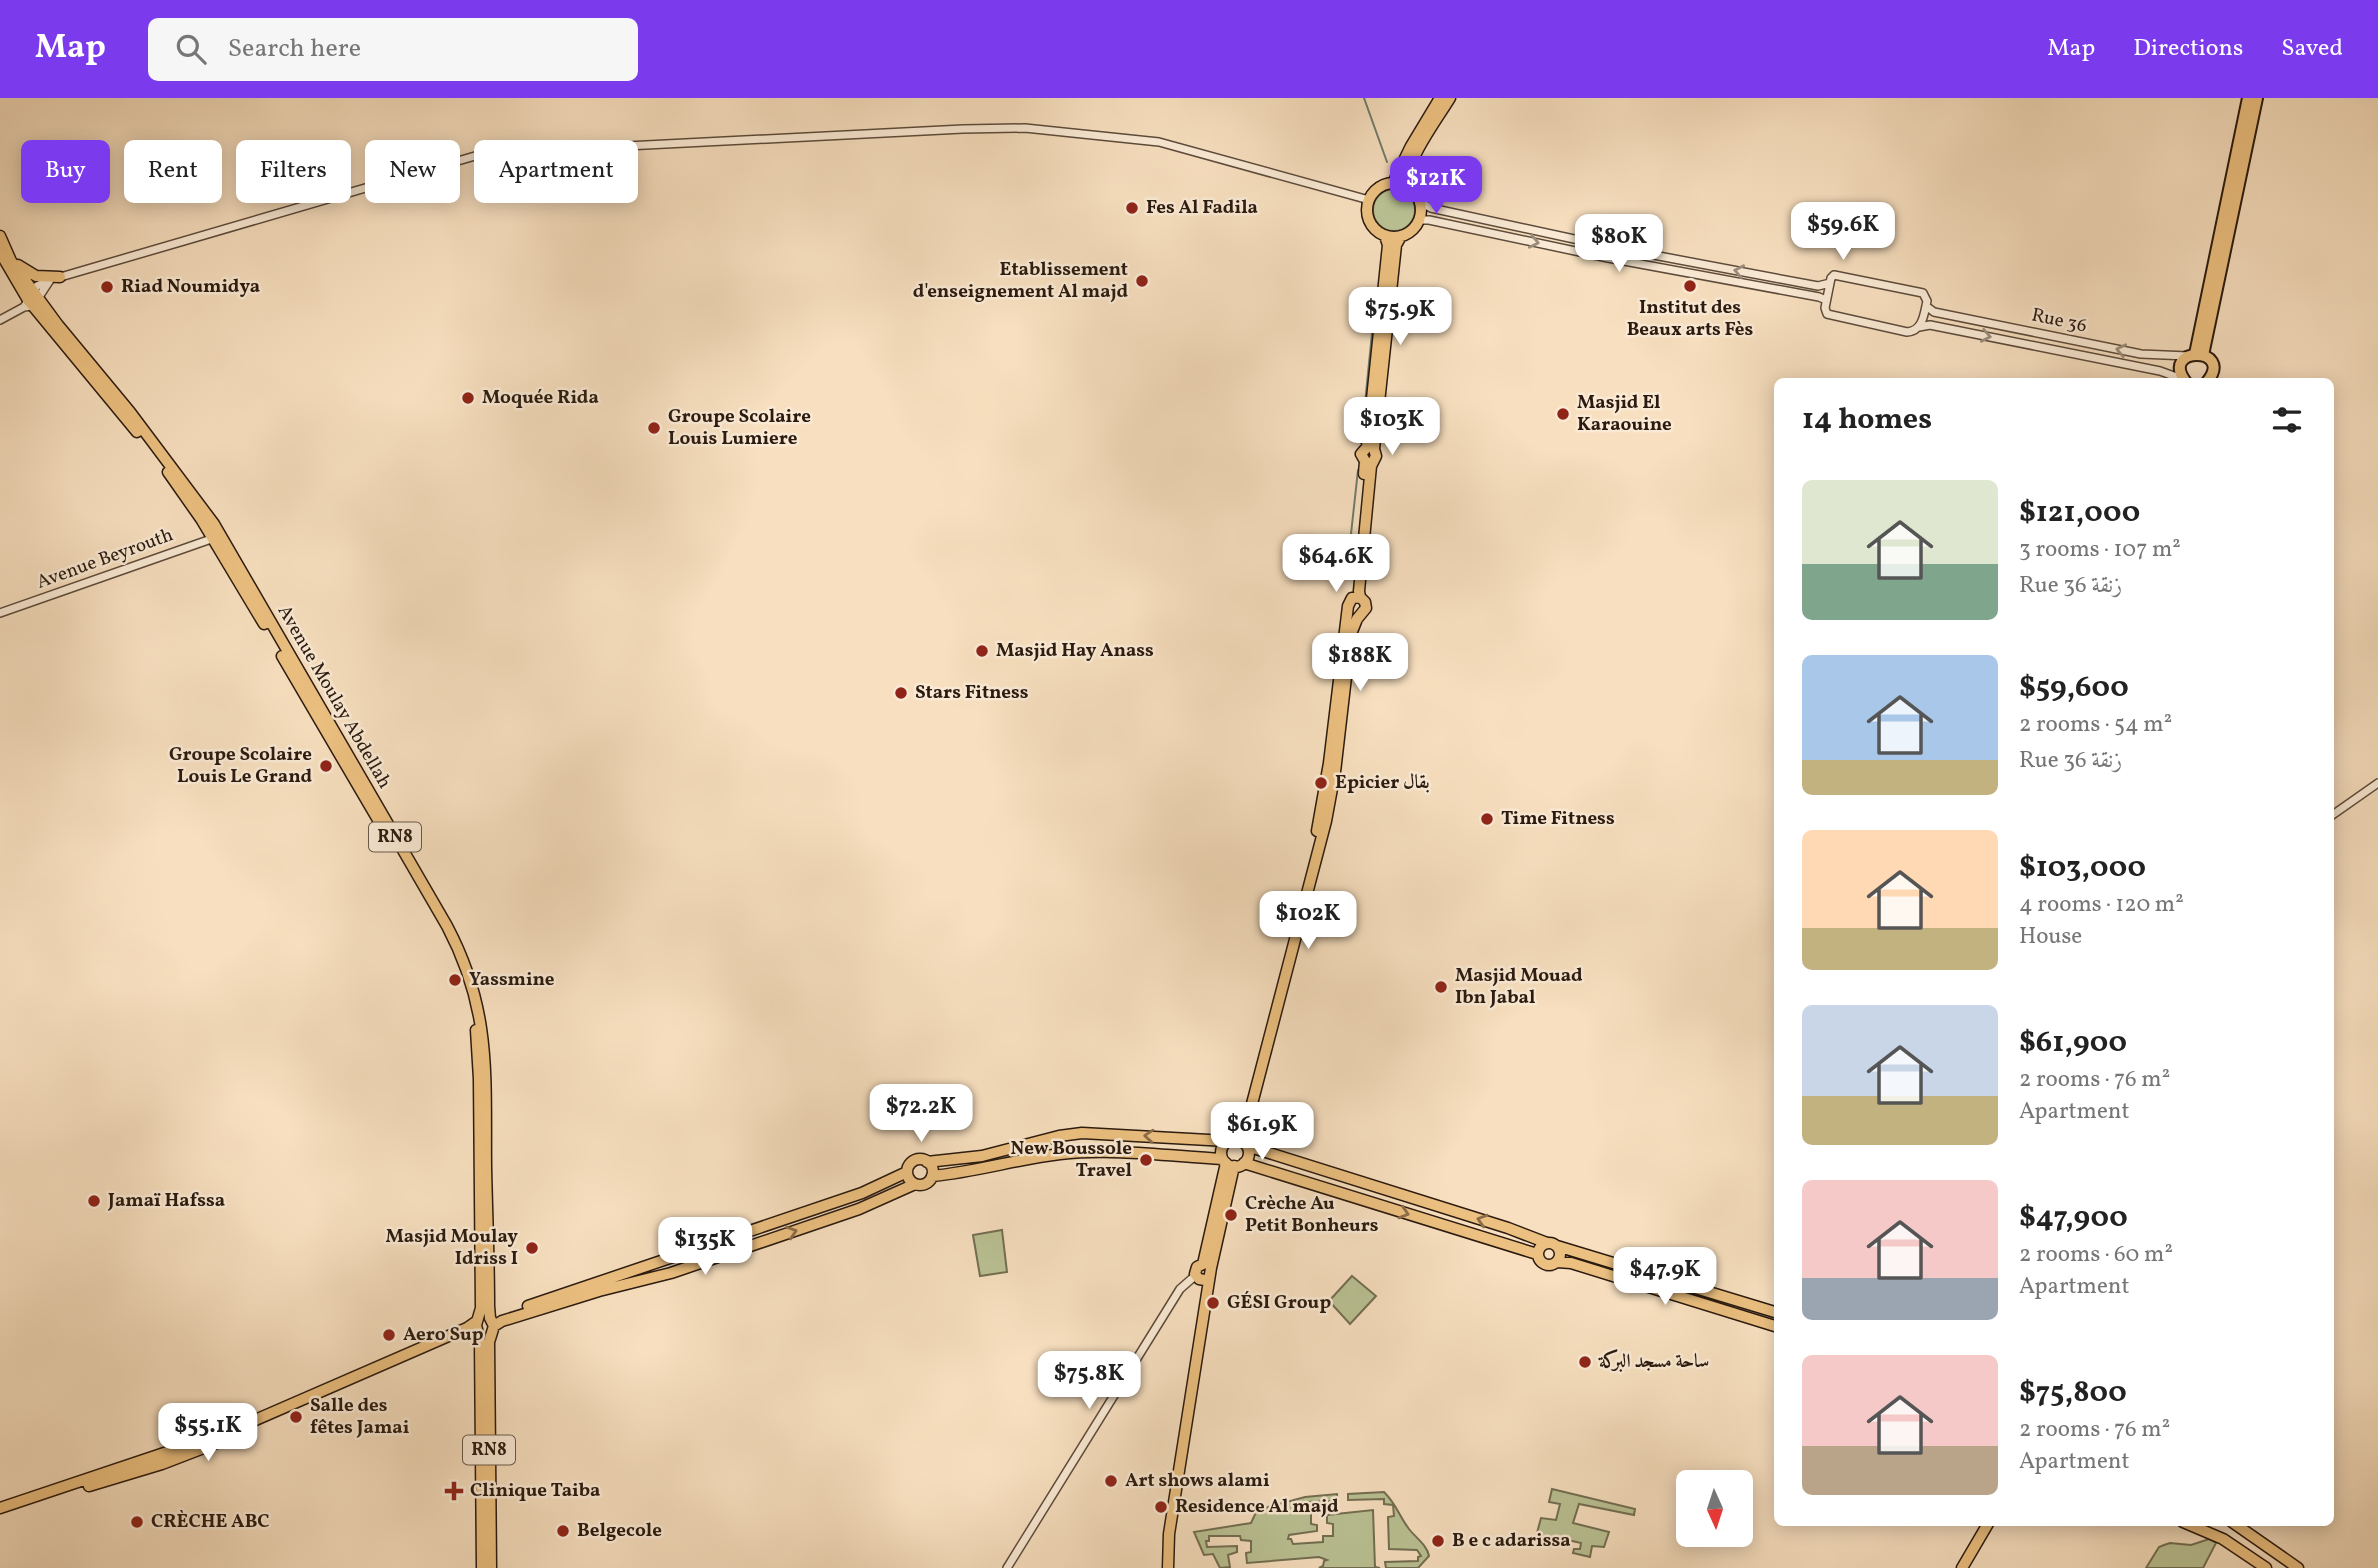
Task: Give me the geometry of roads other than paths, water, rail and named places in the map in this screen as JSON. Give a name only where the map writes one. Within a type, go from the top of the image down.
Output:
[{"type":"highway","points":[[2195,355],[2248,98]]},
{"type":"highway","points":[[2195,355],[2257,98]]},
{"type":"highway","points":[[2185,378],[2181,368],[2183,361],[2195,355],[2208,358],[2212,366],[2210,378]]},
{"type":"main road","points":[[1393,183],[1411,146],[1440,98]]},
{"type":"main road","points":[[1407,187],[1406,178],[1411,166],[1450,98]]},
{"type":"main road","points":[[1393,183],[1407,187],[1420,202],[1419,220],[1411,231],[1401,236],[1385,236],[1375,229],[1369,220],[1369,200],[1376,190],[1393,183]]},
{"type":"main road","name":"Avenue Moulay Abdellah","points":[[0,236],[31,300]]},
{"type":"main road","points":[[1370,448],[1388,245],[1385,236]]},
{"type":"main road","points":[[1360,614],[1352,613],[1368,461],[1361,454],[1370,448],[1396,245],[1401,236]]},
{"type":"main road","name":"Avenue Moulay Abdellah","points":[[0,252],[31,300],[165,457],[217,538],[442,918],[468,970],[478,1005],[485,1047],[492,1324]]},
{"type":"main road","points":[[11,261],[32,274],[55,279]]},
{"type":"main road","name":"Avenue Moulay Abdellah","points":[[217,538],[427,902],[462,972],[474,1017],[478,1059],[481,1292],[478,1326]]},
{"type":"main road","points":[[1238,1142],[1326,821],[1335,772],[1351,634],[1366,605],[1353,602]]},
{"type":"main road","points":[[1238,1142],[1317,833],[1329,763],[1344,632],[1353,602]]},
{"type":"main road","points":[[915,1184],[909,1179],[907,1172],[909,1165],[920,1159],[927,1162],[982,1156],[1059,1136],[1082,1133],[1238,1142],[1552,1244],[1774,1311]]},
{"type":"main road","points":[[1231,1163],[1248,1155],[1238,1142]]},
{"type":"main road","points":[[1162,1568],[1162,1539],[1205,1273],[1231,1163],[1222,1147],[1238,1142]]},
{"type":"main road","points":[[932,1176],[1063,1154],[1143,1153],[1231,1163],[1537,1254],[1543,1264],[1557,1262],[1583,1266],[1774,1326]]},
{"type":"main road","points":[[492,1324],[599,1291],[671,1273],[859,1209],[915,1184],[925,1184],[932,1176],[932,1169],[927,1162]]},
{"type":"main road","points":[[478,1326],[487,1335],[492,1324],[839,1201],[892,1181],[907,1172]]},
{"type":"main road","points":[[1537,1254],[1540,1247],[1552,1244]]},
{"type":"main road","points":[[1552,1244],[1560,1254],[1557,1262]]},
{"type":"main road","points":[[1168,1568],[1169,1534],[1205,1273]]},
{"type":"main road","points":[[0,1508],[185,1456],[478,1326],[484,1316],[492,1324]]},
{"type":"main road","name":"RN8","points":[[491,1568],[489,1342],[492,1324]]},
{"type":"main road","name":"RN8","points":[[478,1326],[482,1568]]},
{"type":"main road","points":[[0,1514],[93,1481]]},
{"type":"main road","points":[[1956,1568],[1981,1526]]},
{"type":"main road","points":[[1962,1568],[1987,1526]]},
{"type":"main road","points":[[2192,1526],[2223,1539],[2266,1568]]},
{"type":"main road","points":[[2238,1526],[2298,1568]]},
{"type":"street","points":[[0,320],[31,300],[55,279],[475,156],[517,152],[1024,128],[1166,143],[1369,200]]},
{"type":"street","points":[[1420,202],[1431,208],[1611,247],[1818,286],[1830,283],[1824,310],[1828,315],[1907,332],[1930,324],[2160,371],[2178,378]]},
{"type":"street","points":[[1419,220],[1429,219],[1608,258],[1826,300]]},
{"type":"street","name":"Rue 36","points":[[1830,283],[1832,276],[1837,275],[1923,293],[1927,299],[1926,306],[1934,312],[2141,354],[2195,355]]},
{"type":"street","points":[[1919,327],[1926,306]]},
{"type":"street","name":"Avenue Beyrouth","points":[[0,613],[217,538]]},
{"type":"street","points":[[2334,814],[2378,783]]},
{"type":"street","points":[[1007,1568],[1180,1289],[1205,1273]]},
{"type":"waterway","points":[[1364,98],[1387,162]]},
{"type":"waterway","points":[[1361,443],[1372,333]]},
{"type":"waterway","points":[[1351,534],[1358,470]]},
{"type":"place","name":"Fes Al Fadila","points":[[1132,208]]},
{"type":"place","name":"Etablissement d'enseignement Al majd","points":[[1142,281]]},
{"type":"place","name":"Institut des Beaux arts Fès","points":[[1690,286]]},
{"type":"place","name":"Riad Noumidya","points":[[107,287]]},
{"type":"place","name":"Moquée Rida","points":[[468,398]]},
{"type":"place","name":"Masjid El Karaouine","points":[[1563,414]]},
{"type":"place","name":"Groupe Scolaire Louis Lumiere","points":[[654,428]]},
{"type":"place","name":"Masjid Hay Anass","points":[[982,651]]},
{"type":"place","name":"Stars Fitness","points":[[901,693]]},
{"type":"place","name":"Groupe Scolaire Louis Le Grand","points":[[326,766]]},
{"type":"place","name":"Epicier بقال","points":[[1321,783]]},
{"type":"place","name":"Time Fitness","points":[[1487,819]]},
{"type":"place","name":"Yassmine","points":[[455,980]]},
{"type":"place","name":"Masjid Mouad Ibn Jabal","points":[[1441,987]]},
{"type":"place","name":"New Boussole Travel","points":[[1146,1160]]},
{"type":"place","name":"Jamaï Hafssa","points":[[94,1201]]},
{"type":"place","name":"Crèche Au Petit Bonheurs","points":[[1231,1215]]},
{"type":"place","name":"Masjid Moulay Idriss I","points":[[532,1248]]},
{"type":"place","name":"GÉSI Group","points":[[1213,1303]]},
{"type":"place","name":"Aero Sup","points":[[389,1335]]},
{"type":"place","name":"ساحة مسجد البركة","points":[[1585,1362]]},
{"type":"place","name":"Salle des fêtes Jamai","points":[[296,1417]]},
{"type":"place","name":"Art shows alami","points":[[1111,1481]]},
{"type":"place","name":"Clinique Taiba","points":[[454,1491]]},
{"type":"place","name":"Residence Al majd","points":[[1161,1507]]},
{"type":"place","name":"CRÈCHE ABC","points":[[137,1522]]},
{"type":"place","name":"Belgecole","points":[[563,1531]]},
{"type":"place","name":"B e c adarissa","points":[[1438,1541]]}]
